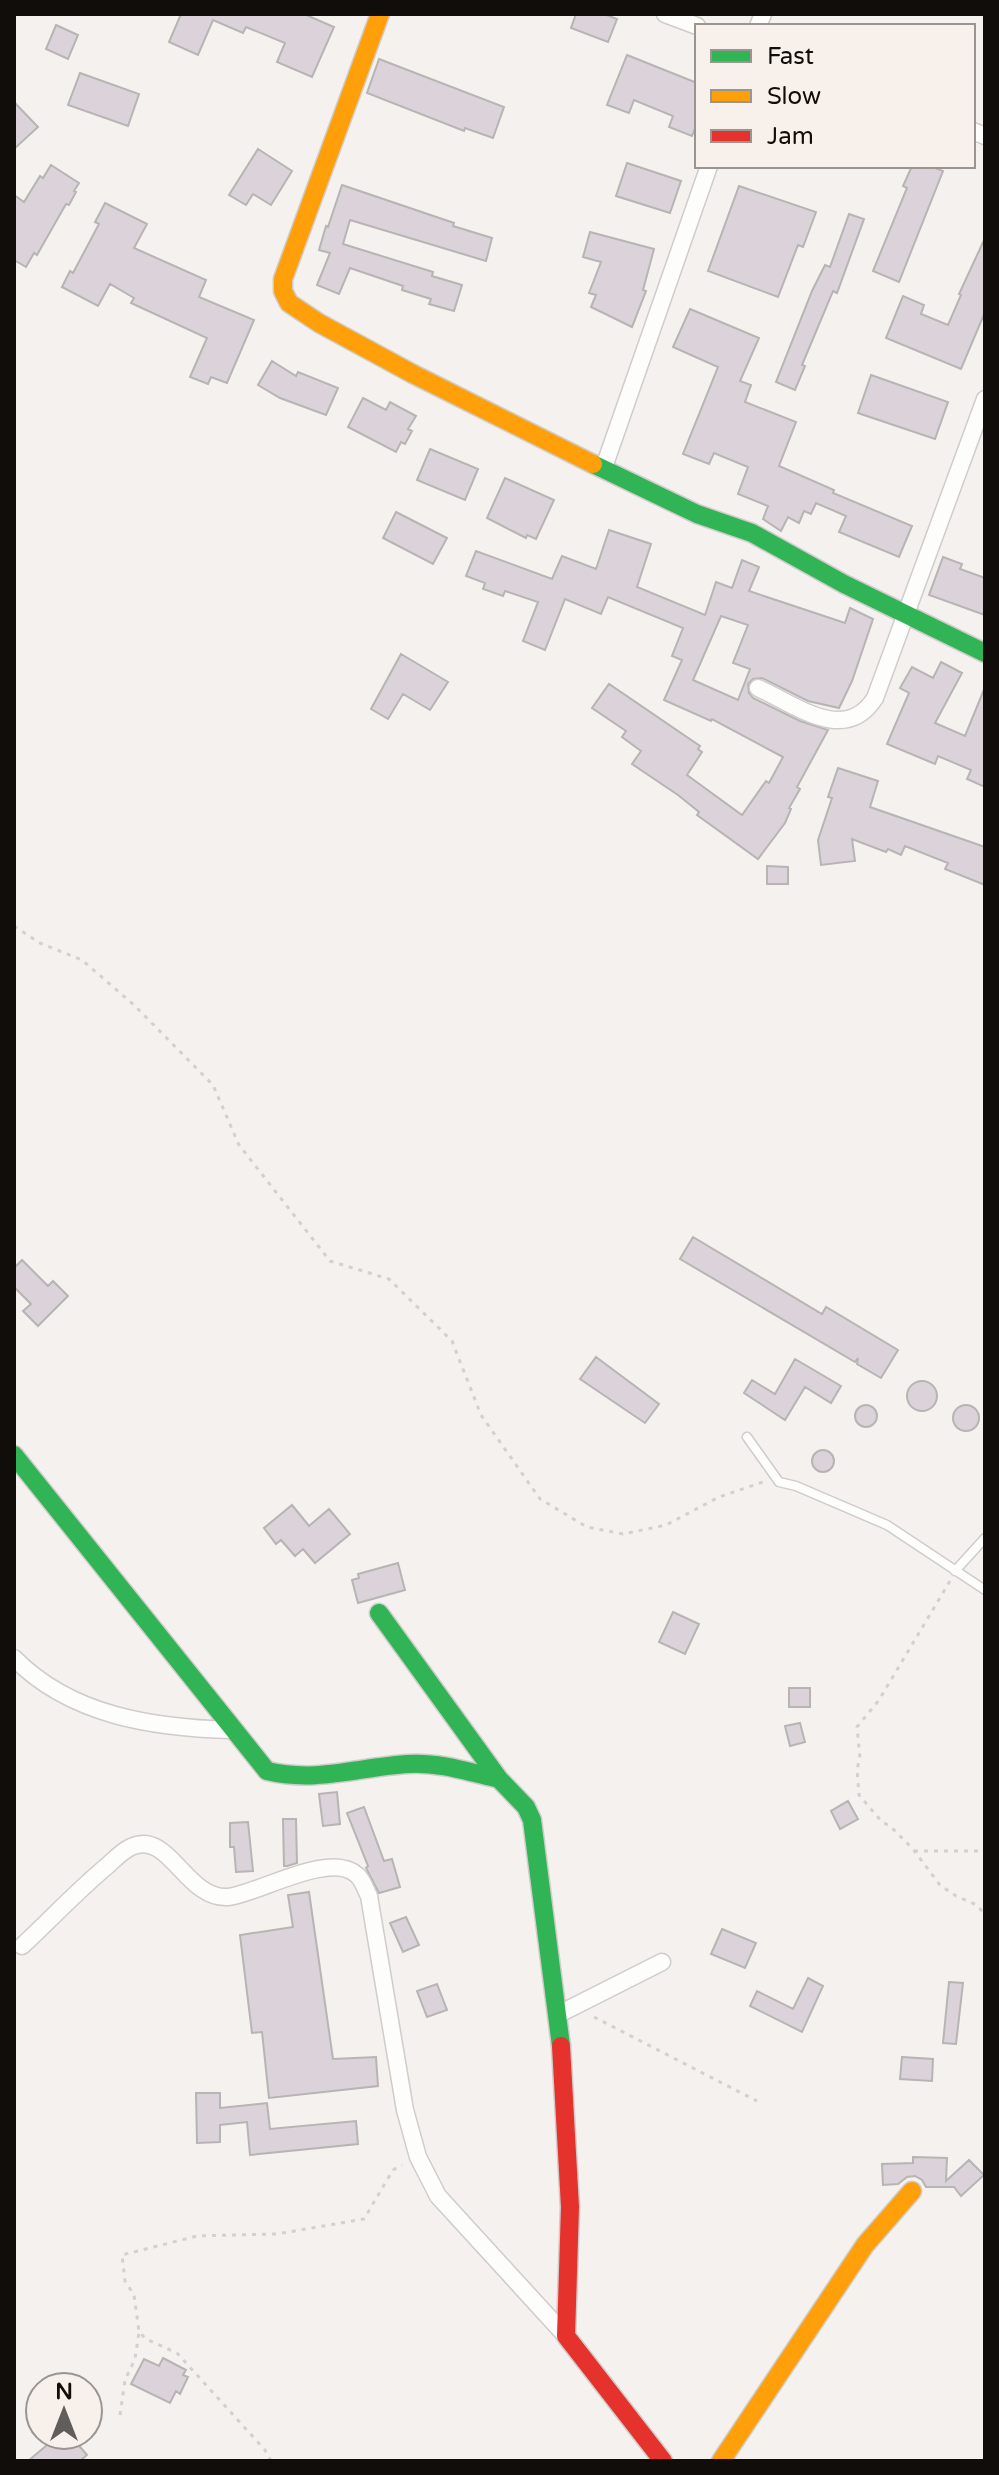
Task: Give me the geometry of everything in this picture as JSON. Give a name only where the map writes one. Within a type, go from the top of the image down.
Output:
[{"type":"street","points":[[380,14],[283,279],[283,291],[289,303],[319,323],[413,374],[697,514],[752,533],[844,584],[985,653]]},
{"type":"street","points":[[665,14],[695,25]]},
{"type":"street","points":[[604,467],[708,168]]},
{"type":"street","points":[[758,688],[827,720],[849,721],[860,716],[875,698],[985,399]]},
{"type":"street","points":[[14,1455],[267,1771],[285,1777],[332,1776],[411,1764],[499,1779]]},
{"type":"street","points":[[379,1613],[499,1779],[526,1807],[532,1820],[559,2014],[570,2182],[571,2270],[566,2336]]},
{"type":"street","points":[[14,1658],[48,1686],[101,1712],[161,1725],[232,1730]]},
{"type":"street","points":[[22,1946],[105,1868],[130,1848],[143,1844],[158,1847],[193,1884],[214,1896],[243,1894],[288,1876],[321,1868],[349,1870],[360,1878],[369,1896],[405,2110],[418,2157],[438,2196],[566,2336],[663,2461]]},
{"type":"street","points":[[559,2014],[662,1962]]},
{"type":"street","points":[[721,2461],[865,2245],[912,2191]]},
{"type":"lane","points":[[747,1437],[779,1482],[796,1486],[887,1525],[985,1590]]},
{"type":"lane","points":[[955,1571],[985,1538]]},
{"type":"path","points":[[14,926],[40,943],[82,960],[134,1005],[213,1085],[239,1145],[330,1261],[389,1279],[452,1341],[481,1415],[540,1499],[587,1527],[623,1534],[666,1525],[719,1497],[769,1480],[796,1486]]},
{"type":"path","points":[[955,1571],[889,1684],[857,1727],[859,1795],[882,1822],[890,1826],[914,1851],[940,1885],[977,1905],[985,1915]]},
{"type":"path","points":[[914,1851],[985,1851]]},
{"type":"path","points":[[578,2006],[645,2045],[757,2101]]},
{"type":"path","points":[[120,2415],[125,2380],[135,2359],[139,2332],[134,2295],[125,2281],[122,2255],[197,2236],[277,2234],[364,2219],[393,2170],[418,2157]]},
{"type":"path","points":[[139,2332],[146,2339],[177,2353],[265,2450],[271,2461]]},
{"type":"building","points":[[181,14],[304,14],[334,27],[312,77],[277,62],[285,43],[246,27],[243,33],[213,20],[198,55],[169,42]]},
{"type":"building","points":[[576,14],[604,14],[617,19],[608,42],[571,28]]},
{"type":"building","points":[[56,25],[78,35],[68,59],[46,49]]},
{"type":"building","points":[[627,55],[695,82],[695,128],[692,136],[669,127],[673,116],[634,100],[629,113],[607,105]]},
{"type":"building","points":[[379,59],[504,107],[493,138],[465,128],[464,131],[367,93]]},
{"type":"building","points":[[80,73],[139,94],[128,126],[68,105]]},
{"type":"building","points":[[14,102],[38,127],[14,149]]},
{"type":"building","points":[[258,149],[292,171],[271,205],[253,194],[246,205],[229,195]]},
{"type":"building","points":[[627,163],[681,181],[670,213],[616,196]]},
{"type":"building","points":[[51,165],[79,183],[69,205],[66,204],[37,255],[34,253],[26,267],[14,260],[14,195],[24,202],[40,176],[43,178]]},
{"type":"building","points":[[911,168],[943,171],[899,282],[873,271],[907,188],[903,186]]},
{"type":"building","points":[[342,185],[492,238],[486,261],[350,220],[343,244],[433,272],[432,276],[462,285],[454,311],[429,304],[431,299],[402,290],[403,286],[350,268],[339,294],[317,285],[330,253],[319,250]]},
{"type":"building","points":[[739,186],[816,212],[803,247],[798,245],[778,297],[708,271]]},
{"type":"building","points":[[105,203],[147,224],[134,248],[206,280],[199,297],[254,320],[227,383],[211,377],[208,384],[190,377],[207,338],[131,303],[134,298],[110,284],[98,306],[62,287],[99,224],[95,222]]},
{"type":"building","points":[[849,214],[864,219],[837,293],[833,291],[802,365],[805,366],[795,390],[776,382],[812,291],[825,265],[830,267]]},
{"type":"building","points":[[590,232],[654,249],[643,290],[646,291],[632,327],[591,307],[596,295],[589,293],[601,262],[583,257]]},
{"type":"building","points":[[985,238],[985,312],[961,369],[886,338],[903,296],[924,305],[921,314],[948,325]]},
{"type":"building","points":[[690,309],[759,338],[740,381],[751,385],[745,402],[796,422],[779,466],[834,490],[833,493],[912,526],[899,557],[839,532],[846,516],[816,503],[811,514],[804,511],[799,523],[788,517],[781,531],[763,519],[768,506],[738,494],[748,467],[714,453],[709,464],[683,454],[718,367],[673,347]]},
{"type":"building","points":[[272,361],[296,376],[298,372],[338,388],[326,415],[280,398],[258,385]]},
{"type":"building","points":[[871,375],[948,402],[935,439],[858,413]]},
{"type":"building","points":[[363,398],[386,410],[390,402],[416,416],[408,429],[412,431],[405,444],[401,442],[396,452],[348,427]]},
{"type":"building","points":[[430,449],[478,469],[465,500],[417,480]]},
{"type":"building","points":[[505,478],[554,500],[536,539],[527,535],[526,538],[487,518]]},
{"type":"building","points":[[396,512],[447,538],[433,564],[383,538]]},
{"type":"building","points":[[609,530],[651,544],[637,587],[705,615],[716,582],[732,588],[742,560],[759,567],[749,591],[845,623],[850,608],[873,619],[852,681],[839,708],[808,701],[762,678],[753,679],[748,684],[753,698],[800,721],[828,730],[797,787],[800,789],[785,823],[758,859],[697,815],[699,812],[678,795],[632,764],[641,751],[622,737],[626,731],[592,708],[609,684],[700,746],[698,749],[702,752],[687,775],[742,815],[766,781],[769,783],[783,757],[712,719],[664,700],[682,660],[672,656],[683,628],[608,597],[601,614],[565,599],[545,650],[523,641],[538,602],[505,591],[503,596],[483,589],[485,583],[466,576],[476,551],[552,579],[562,556],[596,569]],"holes":[[[721,616],[748,625],[733,663],[750,669],[738,700],[693,680]]]},
{"type":"building","points":[[943,557],[962,564],[960,569],[985,578],[985,615],[929,595]]},
{"type":"building","points":[[401,654],[448,682],[430,710],[403,694],[388,719],[371,709]]},
{"type":"building","points":[[941,662],[962,673],[935,723],[965,736],[985,687],[985,787],[967,779],[971,770],[938,756],[935,764],[887,744],[909,693],[900,688],[912,667],[933,678]]},
{"type":"building","points":[[838,768],[878,781],[870,807],[985,847],[985,885],[945,869],[948,863],[905,846],[901,855],[852,839],[855,861],[821,865],[818,840]]},
{"type":"building","points":[[767,866],[788,867],[788,884],[767,884]]},
{"type":"building","points":[[693,1237],[822,1314],[826,1307],[898,1350],[881,1378],[857,1364],[858,1358],[855,1362],[680,1259]]},
{"type":"building","points":[[22,1260],[48,1286],[53,1281],[68,1296],[38,1326],[23,1311],[31,1304],[14,1287],[14,1268]]},
{"type":"building","points":[[596,1357],[659,1404],[645,1423],[580,1379]]},
{"type":"building","points":[[795,1359],[841,1386],[831,1403],[805,1387],[785,1420],[744,1393],[752,1380],[775,1394]]},
{"type":"building","points":[[922,1381],[932,1386],[937,1396],[932,1406],[922,1411],[912,1406],[907,1396],[912,1386]]},
{"type":"building","points":[[862,1405],[870,1405],[877,1416],[870,1427],[862,1427],[855,1420],[855,1412]]},
{"type":"building","points":[[966,1405],[975,1409],[979,1418],[975,1427],[966,1431],[957,1427],[953,1418],[957,1409]]},
{"type":"building","points":[[823,1450],[831,1453],[834,1461],[831,1469],[823,1472],[815,1469],[812,1461],[815,1453]]},
{"type":"building","points":[[292,1505],[309,1526],[329,1509],[350,1534],[315,1563],[303,1549],[295,1556],[281,1540],[276,1544],[264,1528]]},
{"type":"building","points":[[398,1563],[405,1590],[358,1603],[352,1580],[359,1578],[358,1574]]},
{"type":"building","points":[[673,1612],[699,1624],[685,1654],[659,1642]]},
{"type":"building","points":[[789,1688],[810,1688],[810,1707],[789,1707]]},
{"type":"building","points":[[800,1723],[805,1742],[790,1746],[785,1726]]},
{"type":"building","points":[[337,1792],[340,1824],[323,1826],[319,1794]]},
{"type":"building","points":[[848,1801],[858,1819],[840,1829],[831,1811]]},
{"type":"building","points":[[364,1807],[384,1861],[392,1859],[400,1887],[379,1893],[366,1868],[368,1866],[347,1813]]},
{"type":"building","points":[[283,1819],[296,1819],[297,1863],[287,1866],[284,1866]]},
{"type":"building","points":[[248,1822],[253,1871],[236,1872],[234,1847],[230,1847],[230,1823]]},
{"type":"building","points":[[309,1892],[333,2059],[376,2057],[378,2086],[269,2098],[262,2032],[252,2033],[240,1935],[293,1927],[288,1895]]},
{"type":"building","points":[[406,1917],[419,1945],[403,1952],[390,1923]]},
{"type":"building","points":[[722,1929],[756,1943],[745,1968],[711,1954]]},
{"type":"building","points":[[808,1978],[823,1986],[802,2032],[750,2006],[757,1991],[793,2009]]},
{"type":"building","points":[[949,1982],[963,1983],[956,2044],[943,2043]]},
{"type":"building","points":[[437,1984],[447,2010],[427,2017],[417,1991]]},
{"type":"building","points":[[902,2057],[933,2059],[932,2081],[900,2079]]},
{"type":"building","points":[[196,2093],[220,2093],[220,2108],[267,2103],[270,2129],[356,2121],[358,2144],[250,2155],[247,2122],[220,2125],[220,2142],[197,2143]]},
{"type":"building","points":[[913,2157],[947,2158],[946,2181],[969,2160],[984,2175],[961,2196],[954,2187],[926,2187],[915,2176],[907,2177],[898,2184],[883,2185],[882,2164],[913,2163]]},
{"type":"building","points":[[163,2358],[186,2370],[183,2375],[188,2377],[180,2394],[176,2391],[170,2403],[131,2384],[144,2359],[159,2366]]},
{"type":"building","points":[[40,2451],[84,2451],[87,2455],[80,2461],[28,2461]]},
{"type":"traffic: fast","points":[[593,464],[697,514],[752,533],[844,584],[985,653]]},
{"type":"traffic: fast","points":[[14,1455],[267,1771],[320,1775],[420,1764],[454,1768],[499,1779]]},
{"type":"traffic: fast","points":[[379,1613],[499,1779],[526,1807],[532,1820],[561,2046]]},
{"type":"traffic: slow","points":[[380,14],[283,279],[283,291],[289,303],[319,323],[593,464]]},
{"type":"traffic: slow","points":[[721,2461],[865,2245],[912,2191]]},
{"type":"traffic: jam","points":[[561,2046],[570,2207],[566,2336],[663,2461]]}]
